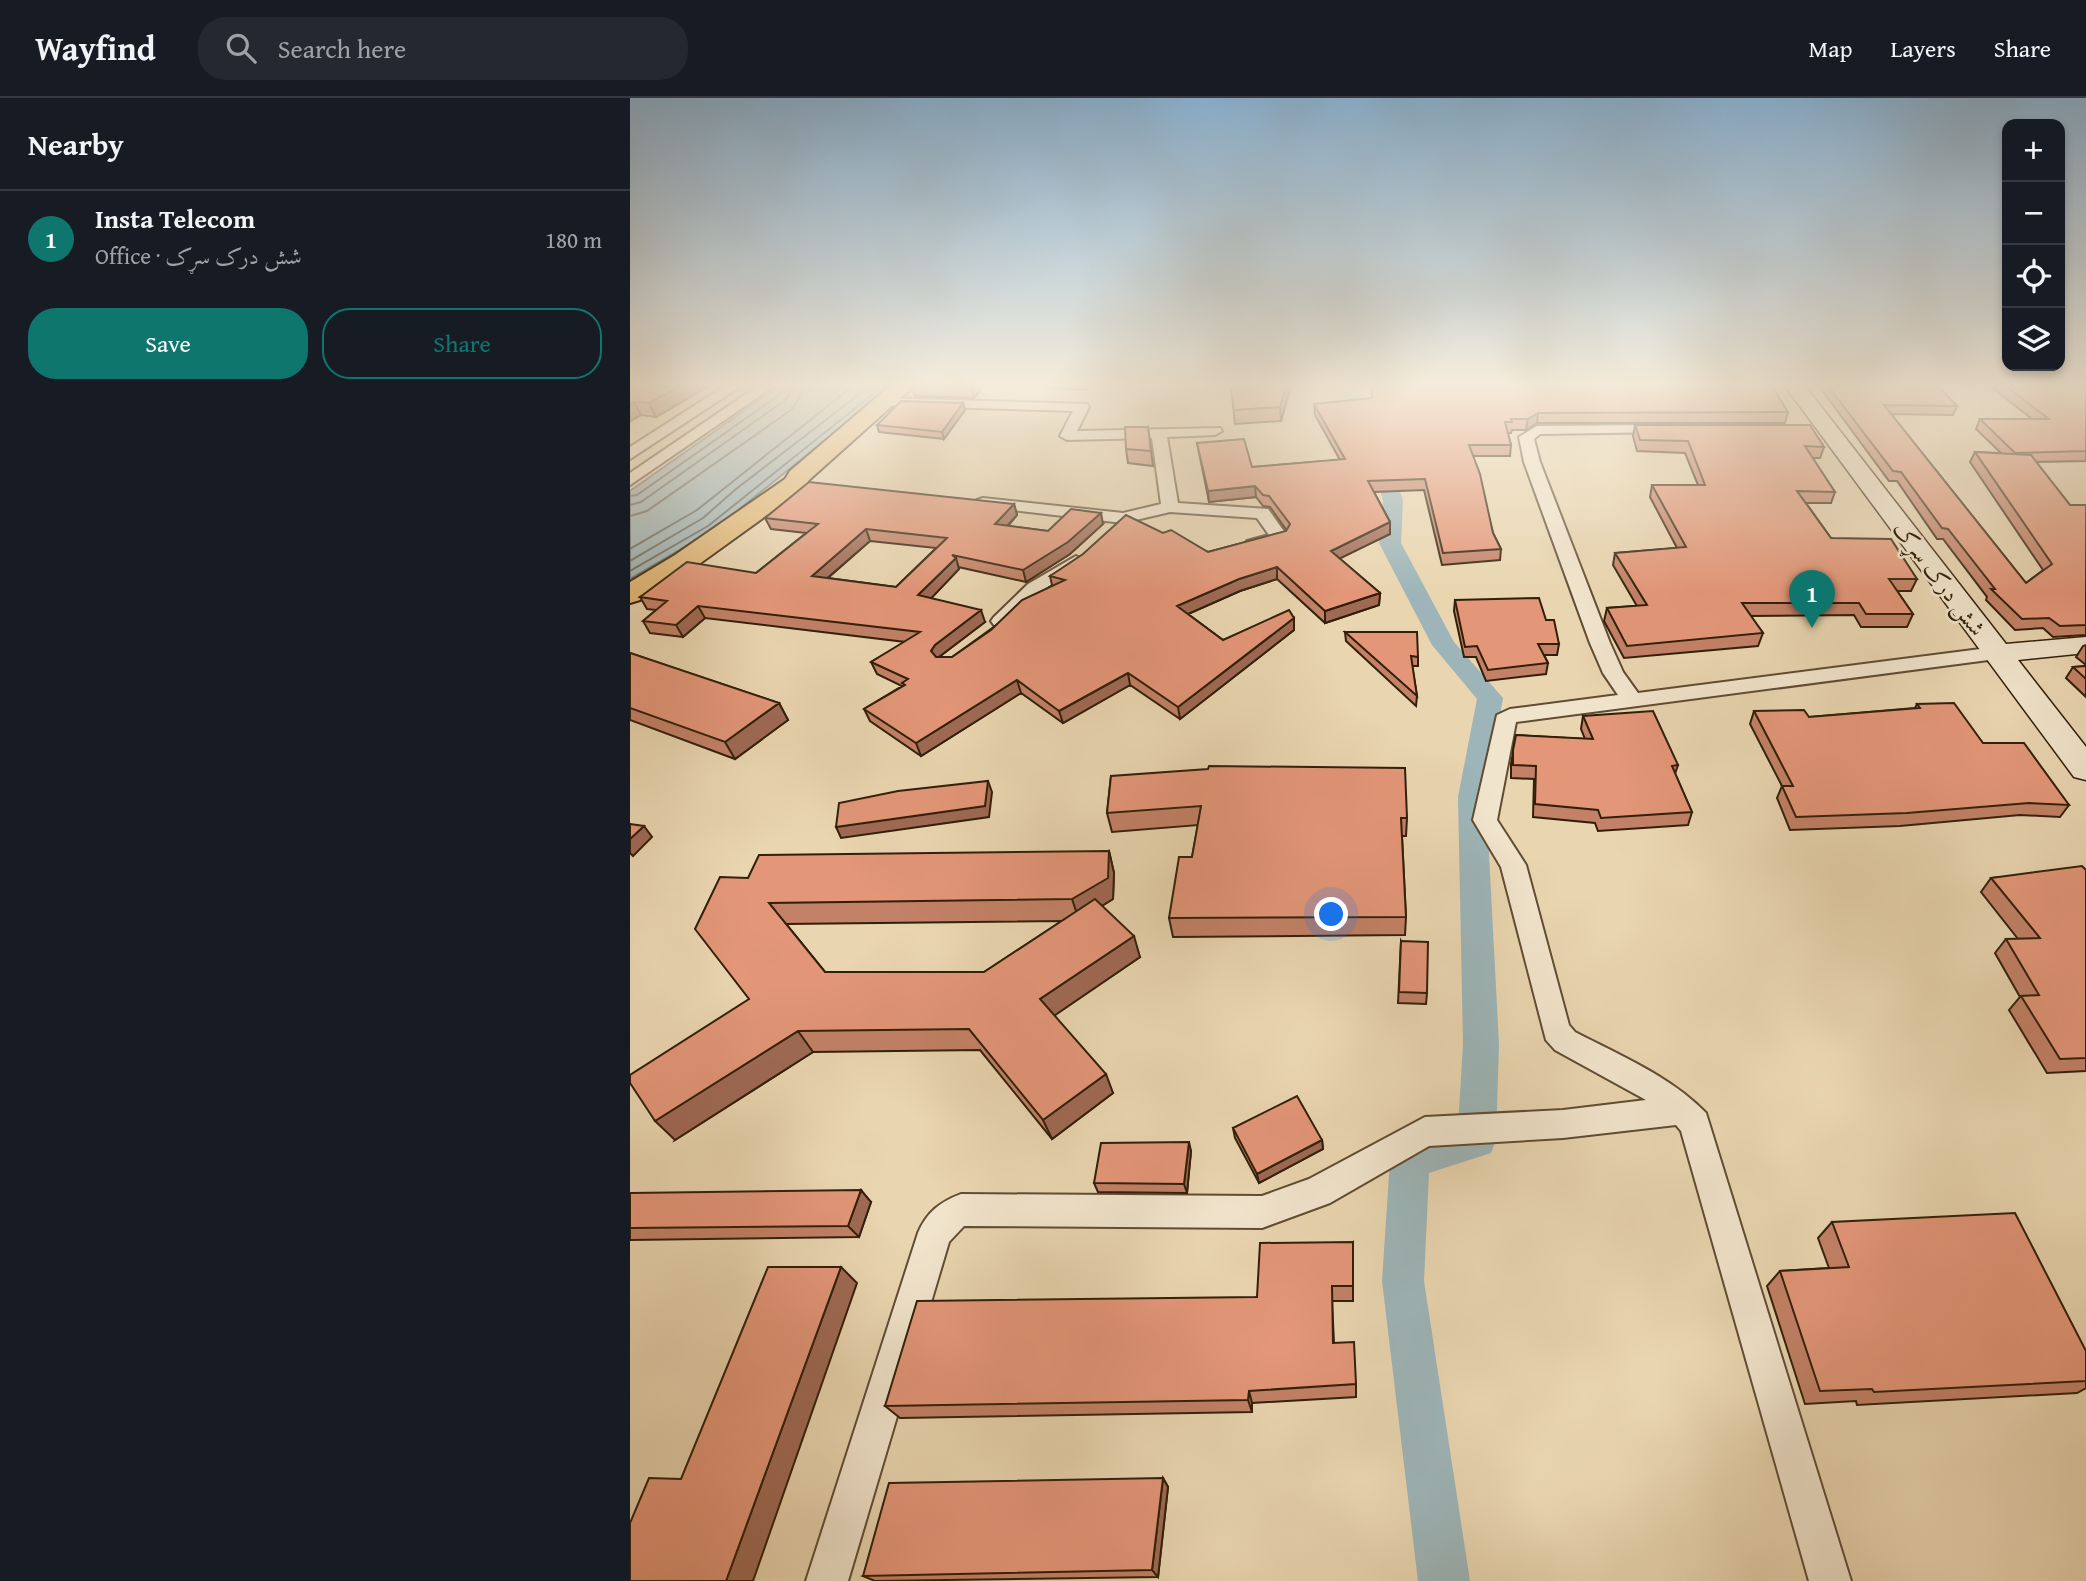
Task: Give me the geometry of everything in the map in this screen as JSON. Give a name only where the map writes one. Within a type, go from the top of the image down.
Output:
[{"type":"main road","points":[[630,594],[801,484],[799,475],[822,455]]},
{"type":"main road","name":"شش درک سړک","points":[[1848,455],[2086,769]]},
{"type":"main road","points":[[1996,653],[2086,645]]},
{"type":"street","points":[[630,480],[666,455]]},
{"type":"street","points":[[1162,455],[1170,507]]},
{"type":"street","points":[[1530,455],[1600,643],[1613,673],[1631,698]]},
{"type":"street","points":[[972,502],[1123,518],[1170,507],[1262,513],[1279,537],[1242,548]]},
{"type":"street","points":[[1105,535],[1123,518]]},
{"type":"street","points":[[986,636],[1035,588],[1087,551]]},
{"type":"street","points":[[1830,1581],[1695,1123],[1668,1098],[1565,1041],[1556,1031],[1513,865],[1485,820],[1505,720],[1514,715],[1996,653]]},
{"type":"street","points":[[827,1581],[935,1233],[948,1217],[961,1210],[1262,1212],[1318,1192],[1425,1132],[1563,1124],[1684,1110]]},
{"type":"water","points":[[681,455],[807,455],[712,531],[630,579],[630,491]]},
{"type":"building","points":[[1200,455],[1249,455],[1252,467],[1345,459],[1343,455],[1473,455],[1480,474],[1493,533],[1501,549],[1443,553],[1425,479],[1368,481],[1390,522],[1331,551],[1380,593],[1325,611],[1277,567],[1239,579],[1177,606],[1223,640],[1289,610],[1294,618],[1178,707],[1128,673],[1059,711],[1017,680],[916,743],[864,709],[905,685],[902,683],[908,679],[871,662],[920,632],[698,606],[676,625],[643,621],[667,601],[640,597],[687,562],[756,573],[818,524],[765,518],[809,482],[1014,504],[995,524],[1048,531],[1071,509],[1101,513],[1068,542],[1023,570],[952,555],[956,558],[918,595],[981,610],[935,645],[931,651],[936,657],[952,657],[991,630],[1022,600],[1065,580],[1050,576],[1083,554],[1126,515],[1163,533],[1171,530],[1208,552],[1286,531],[1290,524],[1269,496],[1263,495],[1255,486],[1208,491]],"holes":[[[866,529],[947,538],[896,587],[812,576]]]},
{"type":"building","points":[[1693,455],[1811,455],[1835,492],[1797,491],[1831,538],[1891,539],[1917,579],[1889,579],[1913,614],[1866,614],[1859,603],[1742,603],[1763,633],[1627,646],[1607,608],[1647,605],[1615,553],[1686,547],[1652,485],[1705,485]]},
{"type":"building","points":[[1881,455],[1924,455],[2026,583],[2052,564],[1977,455],[2031,455],[2070,505],[2086,505],[2086,625],[2060,626],[2049,618],[2022,619],[1991,589],[1995,589],[1948,529],[1942,528],[1901,472],[1893,471]]},
{"type":"building","points":[[1539,598],[1546,620],[1554,620],[1559,644],[1538,644],[1548,663],[1488,670],[1477,646],[1465,647],[1455,600]]},
{"type":"building","points":[[1345,632],[1417,632],[1418,657],[1411,656],[1417,696]]},
{"type":"building","points":[[630,653],[779,703],[725,742],[630,708]]},
{"type":"building","points":[[2086,666],[2086,679],[2073,667]]},
{"type":"building","points":[[1954,703],[1983,743],[2024,743],[2069,805],[2029,803],[1907,813],[1796,817],[1782,786],[1793,786],[1754,711],[1804,710],[1809,717],[1920,708],[1917,704]]},
{"type":"building","points":[[1653,711],[1678,765],[1672,766],[1692,812],[1601,818],[1598,810],[1535,804],[1536,766],[1513,765],[1516,735],[1593,739],[1583,716]]},
{"type":"building","points":[[1209,766],[1405,768],[1407,818],[1401,818],[1406,917],[1169,918],[1179,857],[1192,857],[1201,806],[1107,813],[1111,776],[1208,769]]},
{"type":"building","points":[[988,781],[985,806],[836,827],[839,803],[898,791]]},
{"type":"building","points":[[630,824],[644,826],[630,839]]},
{"type":"building","points":[[1109,851],[1108,878],[1072,899],[769,903],[825,972],[984,972],[1095,899],[1134,936],[1040,999],[1106,1074],[1043,1120],[969,1029],[798,1031],[655,1121],[630,1083],[630,1075],[749,999],[695,929],[720,877],[748,878],[759,855]]},
{"type":"building","points":[[2082,866],[2086,870],[2086,1058],[2060,1059],[2021,996],[2039,995],[2006,939],[2040,938],[1991,878]]},
{"type":"building","points":[[1401,941],[1428,942],[1427,993],[1399,992]]},
{"type":"building","points":[[1297,1096],[1322,1140],[1257,1174],[1233,1128]]},
{"type":"building","points":[[1189,1142],[1184,1184],[1094,1183],[1101,1143]]},
{"type":"building","points":[[861,1190],[848,1226],[630,1228],[630,1193]]},
{"type":"building","points":[[2015,1213],[2086,1351],[2086,1381],[1874,1392],[1872,1389],[1820,1391],[1780,1271],[1849,1267],[1832,1222]]},
{"type":"building","points":[[1353,1242],[1353,1286],[1332,1286],[1333,1343],[1354,1342],[1356,1384],[1249,1391],[1248,1400],[885,1406],[917,1301],[1257,1297],[1260,1243]]},
{"type":"building","points":[[768,1267],[841,1267],[726,1581],[630,1581],[630,1523],[649,1478],[681,1479]]},
{"type":"building","points":[[1163,1478],[1152,1570],[863,1576],[889,1483]]},
{"type":"waterway","points":[[1380,455],[1393,501],[1390,543],[1444,645],[1490,698],[1472,797],[1481,1044],[1477,1140],[1410,1161],[1403,1281],[1444,1581]]},
{"type":"place","name":"Insta Telecom","points":[[1812,628]]}]
